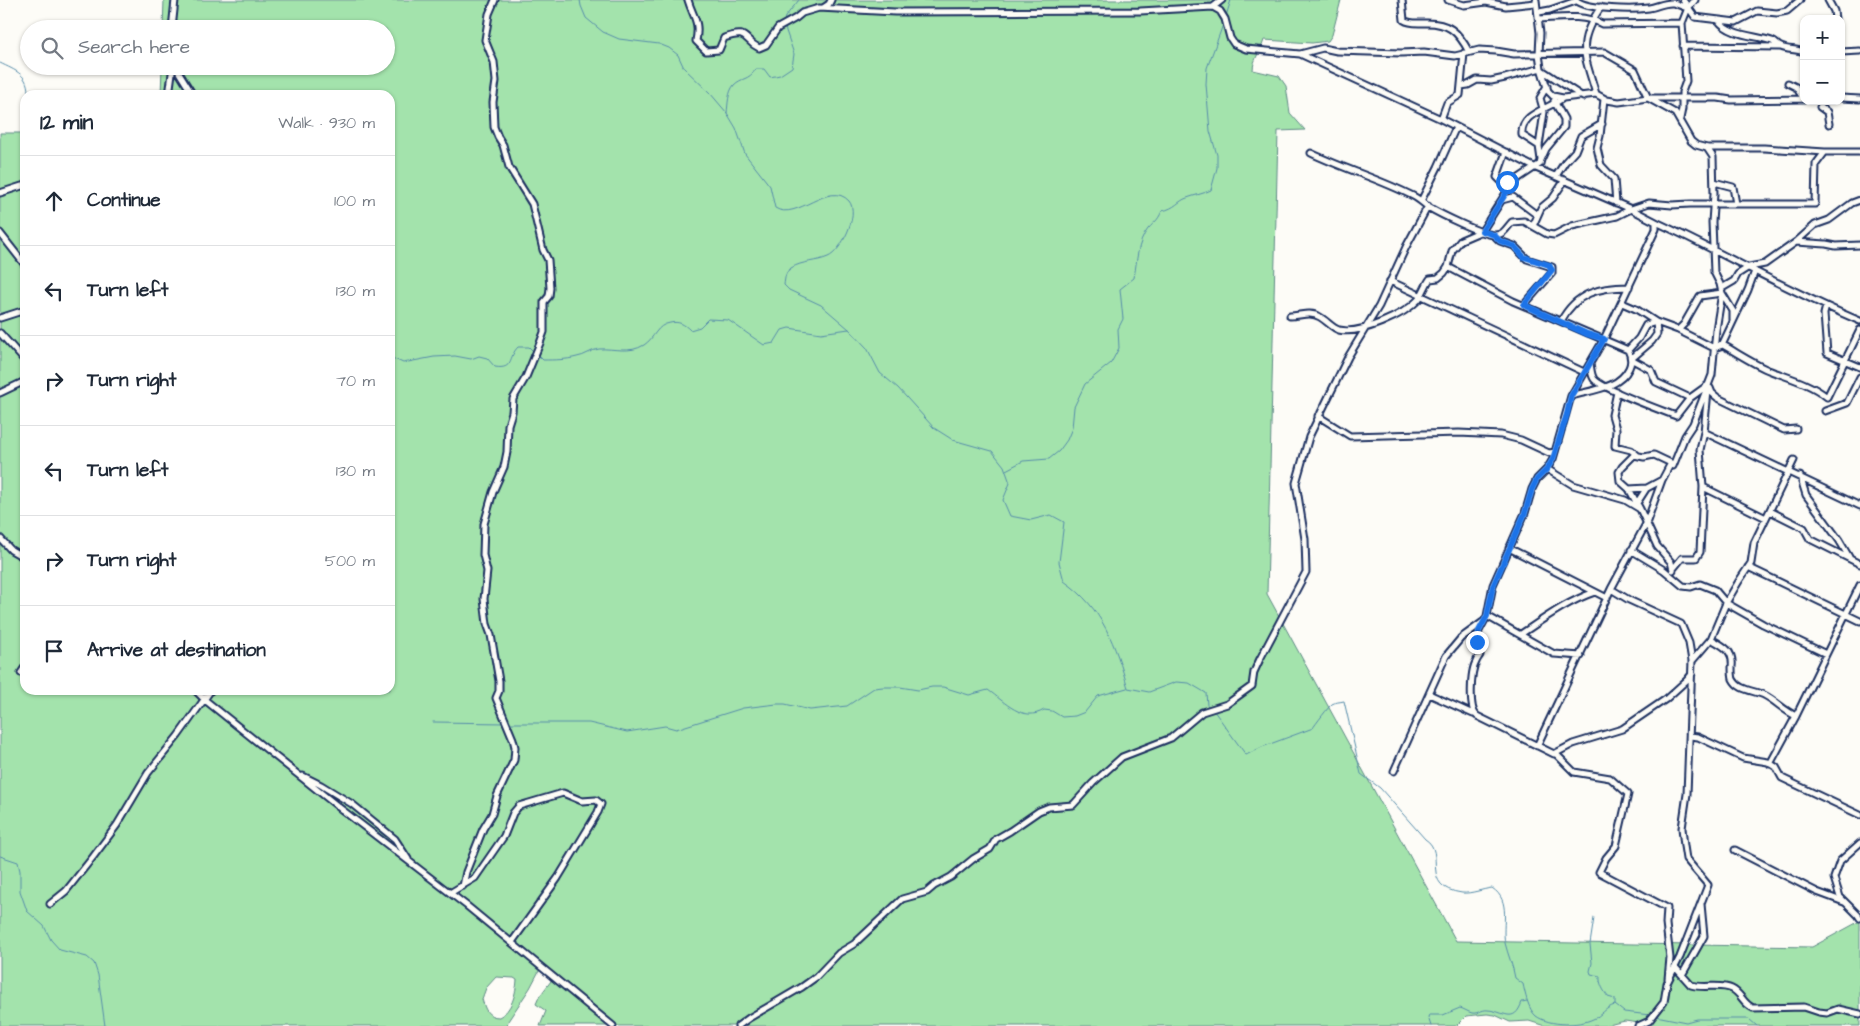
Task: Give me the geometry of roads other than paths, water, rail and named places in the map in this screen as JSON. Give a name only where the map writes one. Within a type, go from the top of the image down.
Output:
[{"type":"street","points":[[173,20],[175,0]]},
{"type":"street","points":[[463,886],[466,872],[483,829],[492,814],[497,796],[514,760],[515,747],[513,739],[496,698],[500,681],[484,598],[487,571],[483,555],[484,524],[493,492],[504,467],[507,452],[508,425],[513,399],[526,377],[544,332],[544,302],[549,296],[550,288],[548,260],[543,250],[532,204],[512,173],[503,145],[494,127],[493,102],[496,81],[494,62],[485,38],[495,0]]},
{"type":"street","points":[[688,0],[695,14],[697,25],[696,41],[706,51],[719,50],[724,38],[740,34],[758,48],[766,45],[778,28],[802,13],[822,8],[832,0]]},
{"type":"street","points":[[1213,7],[1222,0]]},
{"type":"street","points":[[1402,0],[1404,20],[1414,23],[1441,24],[1455,31],[1462,39],[1466,52],[1460,95],[1446,103],[1441,118]]},
{"type":"street","points":[[1290,316],[1305,313],[1314,315],[1341,331],[1367,327],[1391,318],[1414,303],[1430,280],[1441,276],[1448,267],[1454,247],[1466,237],[1482,231],[1513,182],[1536,168],[1546,149],[1564,127],[1564,119],[1550,94],[1542,69],[1539,54],[1539,12],[1536,1],[1506,6],[1486,2],[1464,5],[1448,0]]},
{"type":"street","points":[[1683,0],[1695,17],[1736,22],[1757,12],[1777,13],[1787,11],[1800,0]]},
{"type":"street","points":[[1680,119],[1683,99],[1682,92],[1686,81],[1682,23],[1688,8],[1695,0]]},
{"type":"street","points":[[1828,0],[1834,15]]},
{"type":"street","points":[[1539,12],[1576,1],[1602,7],[1648,8],[1672,3],[1688,8]]},
{"type":"street","points":[[822,8],[895,12],[1140,11],[1213,7],[1220,11],[1225,19],[1230,38],[1234,44],[1246,49],[1300,54],[1441,118],[1536,168],[1631,209],[1860,321]]},
{"type":"street","points":[[1596,94],[1584,52],[1584,41],[1593,19],[1602,7]]},
{"type":"street","points":[[1539,20],[1593,19],[1602,24],[1682,23]]},
{"type":"street","points":[[1718,20],[1722,26],[1733,31],[1774,41],[1781,47]]},
{"type":"street","points":[[1683,46],[1781,47],[1800,50]]},
{"type":"street","points":[[1300,54],[1323,48],[1346,52],[1424,52],[1455,56],[1466,52],[1484,50],[1514,54],[1604,52],[1631,67],[1639,76],[1648,98],[1667,108],[1680,119],[1692,143],[1707,148],[1860,152]]},
{"type":"street","points":[[1845,52],[1860,51]]},
{"type":"street","points":[[1461,86],[1478,80],[1491,81],[1542,69],[1583,96]]},
{"type":"street","points":[[170,90],[172,75]]},
{"type":"street","points":[[180,75],[190,90]]},
{"type":"street","points":[[1550,94],[1563,98],[1596,94],[1619,102],[1648,98],[1804,99],[1796,87],[1788,83]]},
{"type":"street","points":[[1541,160],[1539,146],[1543,110],[1540,98],[1547,86]]},
{"type":"street","points":[[1539,146],[1522,135],[1525,121],[1530,116],[1556,104],[1563,98]]},
{"type":"street","points":[[1604,98],[1602,124],[1597,148],[1602,166],[1614,179],[1616,202]]},
{"type":"street","points":[[1845,98],[1860,99]]},
{"type":"street","points":[[1820,107],[1827,112],[1829,124]]},
{"type":"street","points":[[1556,176],[1575,151],[1581,136],[1602,124]]},
{"type":"street","points":[[1421,200],[1456,127]]},
{"type":"street","points":[[1707,148],[1713,157],[1714,272],[1733,311],[1733,320]]},
{"type":"street","points":[[1506,152],[1497,175],[1498,179],[1502,182],[1513,182]]},
{"type":"street","points":[[1494,235],[1501,233],[1512,222],[1517,220],[1528,222],[1547,234],[1554,235],[1572,226],[1617,216],[1631,209],[1654,202],[1672,205],[1815,204],[1816,164],[1825,152]]},
{"type":"street","points":[[1311,153],[1342,168],[1388,184],[1421,200],[1428,206],[1467,227],[1494,235],[1500,241],[1514,246],[1527,259],[1552,267],[1552,273],[1524,305]]},
{"type":"street","points":[[1533,226],[1541,208],[1553,198],[1566,180]]},
{"type":"street","points":[[1714,182],[1733,187],[1736,204]]},
{"type":"street","points":[[0,192],[20,186]]},
{"type":"street","points":[[1500,201],[1513,196],[1537,215]]},
{"type":"street","points":[[1678,330],[1684,324],[1700,296],[1722,291],[1734,281],[1738,274],[1749,267],[1765,264],[1796,242],[1815,225],[1829,220],[1852,203],[1860,200]]},
{"type":"street","points":[[738,1026],[816,977],[839,953],[854,944],[902,899],[927,892],[951,877],[973,859],[990,849],[996,838],[1010,832],[1039,811],[1049,807],[1073,805],[1106,770],[1122,757],[1171,738],[1202,712],[1226,704],[1252,686],[1254,672],[1260,659],[1306,572],[1306,539],[1296,483],[1309,437],[1348,357],[1379,306],[1406,247],[1428,206]]},
{"type":"street","points":[[1473,714],[1471,685],[1475,665],[1480,655],[1477,642],[1479,631],[1486,618],[1493,586],[1528,505],[1535,482],[1547,469],[1555,452],[1571,396],[1604,339],[1622,303],[1656,229],[1656,222]]},
{"type":"street","points":[[0,233],[20,258]]},
{"type":"street","points":[[1796,242],[1836,246],[1860,245]]},
{"type":"street","points":[[1448,267],[1524,305],[1587,334],[1604,339],[1628,350],[1631,363],[1620,381],[1608,387],[1571,396]]},
{"type":"street","points":[[1714,348],[1722,343],[1748,290],[1755,271]]},
{"type":"street","points":[[1390,281],[1584,372]]},
{"type":"street","points":[[1561,321],[1572,304],[1583,296],[1601,289],[1628,287]]},
{"type":"street","points":[[1537,746],[1607,598],[1646,524],[1662,480],[1673,464],[1709,385],[1712,375],[1722,291]]},
{"type":"street","points":[[1622,303],[1636,309],[1656,322],[1678,330],[1714,348],[1724,345],[1770,371],[1783,374],[1819,390],[1827,397],[1860,330]]},
{"type":"street","points":[[1826,306],[1824,314],[1827,353],[1860,367]]},
{"type":"street","points":[[0,318],[20,312]]},
{"type":"street","points":[[1628,350],[1639,338],[1646,325],[1656,322]]},
{"type":"street","points":[[1631,359],[1652,341],[1657,334],[1656,322]]},
{"type":"street","points":[[0,333],[20,355]]},
{"type":"street","points":[[1631,359],[1651,370],[1656,382],[1690,398]]},
{"type":"street","points":[[1590,364],[1594,379],[1617,392],[1676,416],[1690,398],[1709,385]]},
{"type":"street","points":[[1825,411],[1847,403],[1860,378]]},
{"type":"street","points":[[0,393],[20,384]]},
{"type":"street","points":[[1709,385],[1712,392],[1718,398],[1784,430],[1796,429]]},
{"type":"street","points":[[1673,569],[1682,558],[1696,558],[1700,552],[1703,488],[1700,450],[1709,385]]},
{"type":"street","points":[[1617,392],[1612,415],[1616,429],[1615,446],[1631,450],[1637,455],[1644,457],[1654,455],[1673,464]]},
{"type":"street","points":[[1318,416],[1350,436],[1459,433],[1501,435],[1521,440],[1549,453],[1555,452]]},
{"type":"street","points":[[1704,432],[1860,506]]},
{"type":"street","points":[[1637,455],[1632,456],[1622,467],[1619,472],[1620,481],[1629,489],[1637,503],[1656,546],[1671,562],[1674,578]]},
{"type":"street","points":[[1692,661],[1711,639],[1726,604],[1754,556],[1754,543],[1794,460]]},
{"type":"street","points":[[1547,469],[1573,484],[1616,496],[1640,509]]},
{"type":"street","points":[[1800,476],[1806,495],[1849,557]]},
{"type":"street","points":[[1629,489],[1647,488],[1662,480]]},
{"type":"street","points":[[1637,503],[1647,488]]},
{"type":"street","points":[[1703,488],[1766,518]]},
{"type":"street","points":[[1770,511],[1804,528],[1810,539],[1860,564]]},
{"type":"street","points":[[0,538],[11,550],[20,555]]},
{"type":"street","points":[[1509,548],[1607,598]]},
{"type":"street","points":[[1631,550],[1664,570],[1685,587],[1700,584],[1713,588],[1718,591],[1726,604],[1826,654]]},
{"type":"street","points":[[1748,567],[1860,620]]},
{"type":"street","points":[[1770,764],[1796,716],[1860,585]]},
{"type":"street","points":[[1612,589],[1629,600],[1681,624],[1689,643],[1692,661],[1688,794],[1682,828],[1686,859],[1708,885],[1668,983]]},
{"type":"street","points":[[1521,634],[1547,615],[1579,597],[1595,592]]},
{"type":"street","points":[[1486,618],[1521,634],[1554,654],[1581,656]]},
{"type":"street","points":[[1394,771],[1446,656],[1468,632],[1486,618]]},
{"type":"street","points":[[1711,639],[1725,646],[1731,654],[1733,659],[1733,678],[1737,684],[1746,690],[1765,696],[1796,716]]},
{"type":"street","points":[[1555,753],[1573,744],[1622,729],[1666,699],[1692,674]]},
{"type":"street","points":[[1429,694],[1555,753],[1574,772],[1610,778],[1628,794],[1616,846],[1605,860],[1599,872],[1667,908],[1666,924],[1670,958],[1664,1002],[1649,1023],[1638,1026]]},
{"type":"street","points":[[200,695],[512,942],[613,1026]]},
{"type":"street","points":[[50,904],[66,891],[93,857],[117,825],[148,773],[208,695]]},
{"type":"street","points":[[1690,736],[1698,737],[1743,758],[1764,760],[1776,767],[1782,778],[1860,815]]},
{"type":"street","points":[[294,771],[352,804],[395,839],[409,862]]},
{"type":"street","points":[[450,893],[475,878],[506,833],[514,810],[519,806],[563,794],[582,801],[594,799],[599,802],[601,804],[598,812],[558,878],[512,942]]},
{"type":"street","points":[[1844,902],[1834,876],[1840,861],[1860,843]]},
{"type":"street","points":[[1734,850],[1817,892],[1844,902],[1860,918]]},
{"type":"street","points":[[1682,975],[1704,936],[1701,904]]},
{"type":"street","points":[[1675,967],[1692,985],[1731,988],[1738,993],[1748,1006],[1753,1008],[1804,1008],[1827,1013],[1838,1009],[1858,1013]]},
{"type":"waterway","points":[[580,0],[586,18],[603,32],[619,39],[659,44],[669,48],[678,55],[684,68],[710,93],[727,113],[736,128],[745,154],[770,186],[775,208],[784,211],[793,210],[832,195],[841,196],[849,201],[852,207],[851,223],[838,248],[828,257],[791,268],[786,273],[784,285],[789,290],[821,305],[849,329],[867,348],[880,373],[898,388],[934,428],[953,440],[992,451],[1004,466],[1010,483],[1003,500],[1010,516],[1031,520],[1051,515],[1064,522],[1059,562],[1064,581],[1089,603],[1106,628],[1128,688],[1149,692],[1176,682],[1189,683],[1206,693],[1207,705],[1209,707]]},
{"type":"waterway","points":[[784,21],[785,17],[799,0]]},
{"type":"waterway","points":[[1226,16],[1231,0]]},
{"type":"waterway","points":[[1006,470],[1023,461],[1049,459],[1059,451],[1067,440],[1072,428],[1074,407],[1085,384],[1111,363],[1119,348],[1118,329],[1123,319],[1120,289],[1134,278],[1138,252],[1144,234],[1162,211],[1171,208],[1184,199],[1211,190],[1217,168],[1217,155],[1210,131],[1206,84],[1207,68],[1224,22]]},
{"type":"waterway","points":[[727,113],[732,88],[756,69],[764,69],[770,77],[780,75],[792,67],[794,54],[785,28]]},
{"type":"waterway","points":[[0,63],[20,74]]},
{"type":"waterway","points":[[21,75],[26,82],[28,90]]},
{"type":"waterway","points":[[537,354],[543,360],[556,360],[569,359],[599,349],[622,350],[639,348],[648,342],[665,324],[679,323],[690,330],[700,327],[708,319],[728,320],[764,345],[774,343],[782,330],[789,328],[821,333],[849,329]]},
{"type":"waterway","points":[[395,359],[403,363],[434,357],[455,356],[471,359],[479,356],[487,358],[495,367],[505,367],[518,347],[529,347],[534,352]]},
{"type":"waterway","points":[[509,723],[589,723],[627,732],[665,726],[676,729],[743,708],[777,704],[810,710],[847,706],[874,688],[883,687],[918,690],[943,687],[969,695],[988,690],[1022,713],[1029,714],[1044,710],[1052,711],[1062,717],[1075,716],[1085,712],[1098,696],[1127,688]]},
{"type":"waterway","points":[[1214,711],[1246,755],[1313,728],[1332,704],[1344,701],[1361,774],[1380,788],[1431,845],[1434,852],[1437,877],[1441,884],[1449,890],[1462,893],[1492,888],[1502,899],[1504,906],[1505,943],[1515,978],[1523,984],[1533,1013],[1549,1022],[1564,1024],[1580,1023],[1596,1018],[1615,1005],[1624,1012],[1650,1015]]},
{"type":"waterway","points":[[433,722],[505,723]]},
{"type":"waterway","points":[[0,856],[18,862],[20,891],[27,911],[44,926],[51,940],[60,950],[87,957],[94,963],[98,975],[105,1026]]},
{"type":"waterway","points":[[1594,918],[1590,944],[1592,963],[1590,971],[1591,974],[1600,976],[1603,990],[1608,997],[1615,999],[1615,1005]]},
{"type":"waterway","points":[[1431,1026],[1429,1015],[1443,1015],[1460,1008],[1472,1013],[1486,1010],[1512,1015],[1516,1013],[1522,1002],[1527,1001]]},
{"type":"waterway","points":[[1656,1016],[1686,1022],[1697,1019],[1749,1019],[1757,1026]]}]
